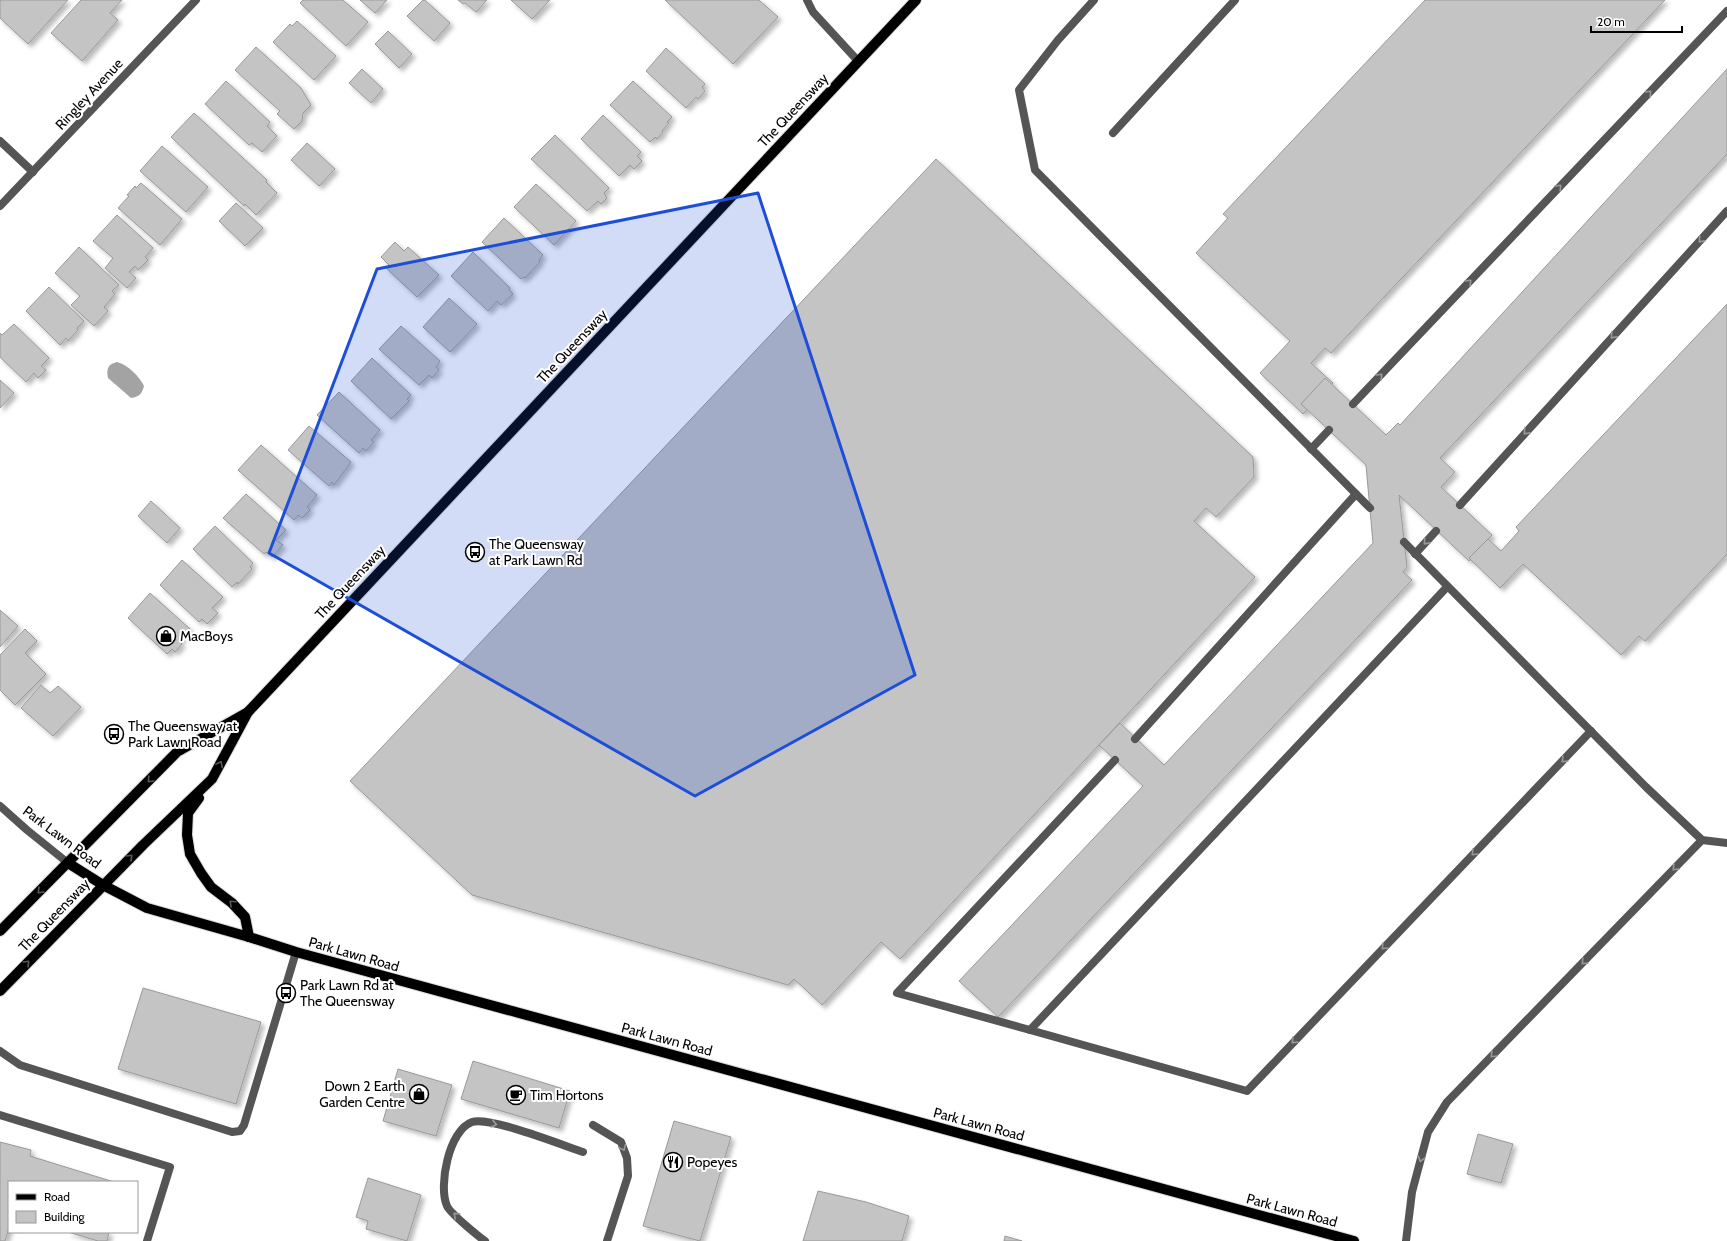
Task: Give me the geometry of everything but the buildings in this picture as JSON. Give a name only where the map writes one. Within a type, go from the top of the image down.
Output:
[{"type":"main road","name":"The Queensway","points":[[0,991],[143,845],[212,780],[248,712],[916,0]]},
{"type":"main road","name":"The Queensway","points":[[0,931],[177,752],[248,712]]},
{"type":"main road","points":[[212,780],[188,813],[187,835],[190,854],[205,880],[211,887],[232,902],[245,917],[249,936]]},
{"type":"main road","name":"Park Lawn Road","points":[[68,863],[103,885],[147,908],[249,936],[296,952],[1354,1241]]},
{"type":"street","name":"Ringley Avenue","points":[[0,206],[196,0]]},
{"type":"street","points":[[807,0],[813,12],[858,61]]},
{"type":"street","points":[[1094,0],[1058,40],[1019,90],[1035,170],[1370,508]]},
{"type":"street","points":[[1112,133],[1235,0]]},
{"type":"street","points":[[1353,404],[1727,11]]},
{"type":"street","points":[[0,141],[33,172]]},
{"type":"street","points":[[1460,505],[1727,211]]},
{"type":"street","points":[[1311,449],[1329,430]]},
{"type":"street","points":[[1135,739],[1356,494]]},
{"type":"street","points":[[1415,554],[1436,531]]},
{"type":"street","points":[[1404,542],[1447,587],[1702,840],[1727,843]]},
{"type":"street","points":[[1030,1030],[1447,587]]},
{"type":"street","points":[[1115,760],[897,993],[1247,1091],[1591,731]]},
{"type":"street","name":"Park Lawn Road","points":[[0,806],[68,863]]},
{"type":"street","points":[[1406,1241],[1412,1192],[1428,1132],[1447,1102],[1702,840]]},
{"type":"street","points":[[0,1051],[20,1065],[232,1132],[240,1131],[247,1118],[296,952]]},
{"type":"street","points":[[0,1115],[170,1167],[146,1241]]},
{"type":"street","points":[[485,1241],[447,1208],[443,1191],[445,1171],[455,1138],[461,1128],[472,1121],[492,1122],[583,1152]]},
{"type":"street","points":[[593,1125],[620,1142],[627,1158],[628,1176],[607,1241]]},
{"type":"highlighted area","points":[[758,193],[915,675],[695,796],[269,553],[377,269]]},
{"type":"shaded area","points":[[117,362],[129,368],[142,382],[144,386],[138,396],[131,398],[108,378],[108,367]]},
{"type":"place","name":"The Queensway at Park Lawn Rd","points":[[475,552]]},
{"type":"place","name":"MacBoys","points":[[166,636]]},
{"type":"place","name":"The Queensway at Park Lawn Road","points":[[114,734]]},
{"type":"place","name":"Park Lawn Rd at The Queensway","points":[[286,993]]},
{"type":"place","name":"Down 2 Earth Garden Centre","points":[[419,1094]]},
{"type":"place","name":"Tim Hortons","points":[[516,1095]]},
{"type":"place","name":"Popeyes","points":[[673,1162]]}]
